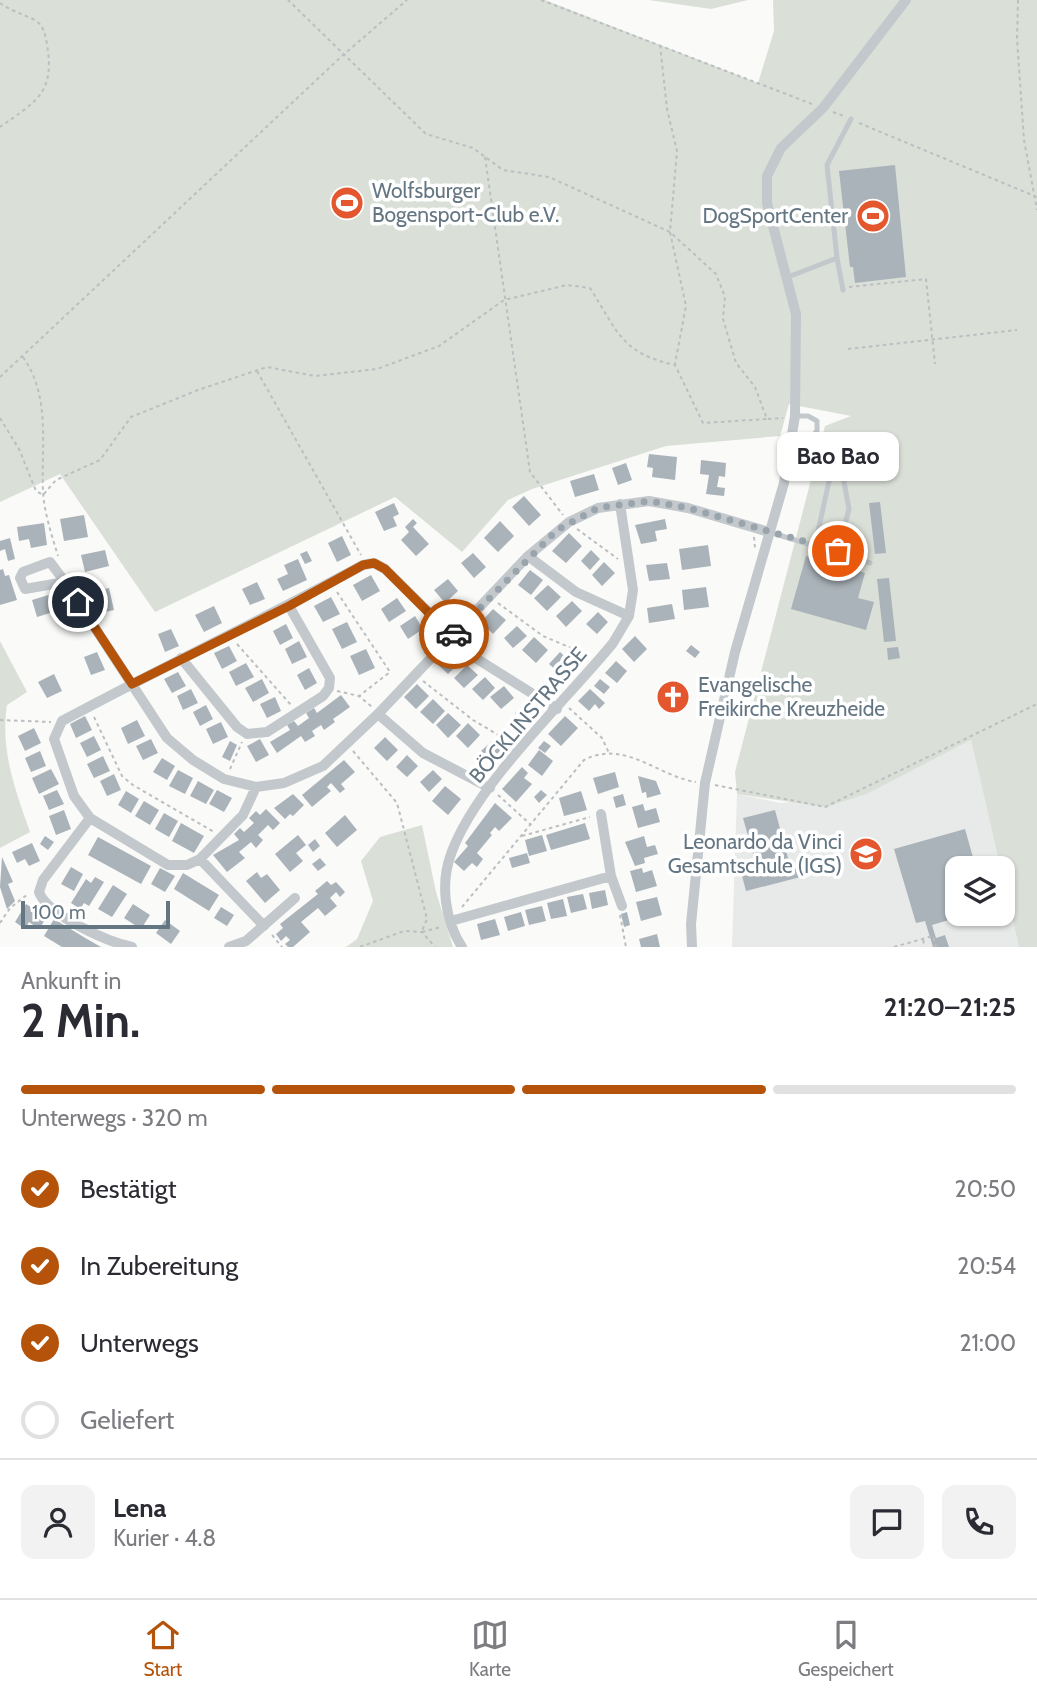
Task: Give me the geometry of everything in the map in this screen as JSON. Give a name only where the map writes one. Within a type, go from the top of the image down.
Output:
[{"type":"street","points":[[692,947],[691,924],[705,783],[720,707],[788,462],[796,314],[767,203],[768,176],[781,148],[823,107],[906,0]]},
{"type":"street","points":[[65,582],[25,589],[22,584],[23,572],[50,562],[65,582],[167,738],[193,760],[225,779],[256,788],[284,783],[323,766],[378,714],[528,556],[569,522],[598,508],[649,501],[769,532]]},
{"type":"street","name":"BÖCKLINSTRASSE","points":[[463,947],[451,921],[445,879],[451,854],[490,788],[600,660],[629,616],[633,590],[620,504]]},
{"type":"street","points":[[528,556],[576,592],[629,616]]},
{"type":"street","points":[[256,788],[243,815],[200,859],[187,865],[168,865],[90,818],[74,796],[54,739],[62,721],[89,706],[289,606],[366,564],[374,563],[385,569],[474,657],[560,706]]},
{"type":"street","points":[[181,658],[210,698],[247,734],[267,732],[329,688],[330,678],[289,606]]},
{"type":"street","points":[[378,714],[423,753],[490,788]]},
{"type":"street","points":[[601,814],[611,876],[622,906]]},
{"type":"street","points":[[90,818],[43,880],[38,892],[43,902],[53,909],[113,943],[132,947]]},
{"type":"street","points":[[200,859],[264,926]]},
{"type":"street","points":[[451,921],[611,876]]},
{"type":"street","points":[[229,947],[246,940],[295,898]]},
{"type":"lane","points":[[843,289],[827,165],[851,119]]},
{"type":"lane","points":[[788,277],[838,258]]},
{"type":"lane","points":[[788,462],[817,430],[817,421],[808,416],[789,417]]},
{"type":"lane","points":[[815,544],[837,445],[849,509],[838,551]]},
{"type":"lane","points":[[769,532],[870,563]]},
{"type":"path","points":[[288,0],[342,56],[426,134],[473,148],[503,170],[549,177],[670,232],[716,274],[724,297],[723,319],[736,363],[755,387],[767,419]]},
{"type":"path","points":[[0,376],[342,56],[407,0]]},
{"type":"path","points":[[541,0],[823,107],[1036,197]]},
{"type":"path","points":[[1018,0],[1017,39],[1024,140],[1037,211]]},
{"type":"path","points":[[0,4],[15,14],[35,20],[45,30],[50,76],[44,92],[35,102],[0,127]]},
{"type":"path","points":[[660,45],[667,109],[677,150],[670,232],[686,306],[675,365],[703,423],[789,417]]},
{"type":"path","points":[[485,157],[530,472],[569,522],[630,568]]},
{"type":"path","points":[[843,289],[926,279],[935,364]]},
{"type":"path","points":[[43,495],[56,480],[100,460],[131,416],[267,367],[315,376],[377,369],[439,346],[504,300],[567,285],[590,288],[622,338],[644,358],[675,365]]},
{"type":"path","points":[[848,349],[1017,330]]},
{"type":"path","points":[[22,356],[33,371],[40,395],[43,495],[58,556],[55,567]]},
{"type":"path","points":[[257,370],[366,564]]},
{"type":"path","points":[[0,418],[19,449],[36,491],[43,495]]},
{"type":"path","points":[[331,582],[390,672],[359,696]]},
{"type":"path","points":[[489,597],[543,636],[600,660]]},
{"type":"path","points":[[229,635],[298,712]]},
{"type":"path","points":[[415,674],[473,720],[522,749]]},
{"type":"path","points":[[329,688],[359,696],[378,714]]},
{"type":"path","points":[[360,947],[404,931],[422,932],[451,921],[584,760],[598,753],[642,760],[691,782],[825,807],[1037,705]]},
{"type":"path","points":[[89,706],[122,776],[221,836]]},
{"type":"path","points":[[560,706],[602,738],[608,753]]},
{"type":"path","points":[[0,720],[62,721]]},
{"type":"path","points":[[225,779],[247,734]]},
{"type":"path","points":[[345,744],[397,803],[427,919],[422,932]]},
{"type":"path","points":[[490,788],[531,824]]},
{"type":"path","points":[[521,836],[601,814]]},
{"type":"path","points":[[0,923],[24,895],[38,892]]},
{"type":"path","points":[[622,906],[618,908],[626,947]]},
{"type":"path","points":[[264,926],[282,947]]},
{"type":"path","points":[[422,932],[435,947]]},
{"type":"path","points":[[894,947],[933,936],[936,947]]},
{"type":"path","points":[[922,939],[925,947]]},
{"type":"shaded area","points":[[0,0],[545,0],[758,83],[774,31],[773,0],[1037,0],[1037,947],[1019,947],[1014,926],[1015,856],[998,856],[971,740],[869,793],[826,807],[737,794],[735,772],[825,426],[851,416],[789,404],[780,436],[666,446],[532,489],[508,500],[462,552],[395,497],[155,612],[60,474],[0,502]]},
{"type":"shaded area","points":[[649,0],[748,0],[711,9]]},
{"type":"shaded area","points":[[0,641],[27,692],[7,705],[5,722],[10,769],[30,832],[0,848]]},
{"type":"shaded area","name":"Leonardo da Vinci Gesamtschule (IGS)","points":[[971,740],[998,856],[945,856],[945,926],[1014,926],[1019,947],[732,947],[737,794],[781,803],[869,793]]},
{"type":"shaded area","points":[[422,825],[436,892],[453,947],[346,947],[357,939],[373,901],[361,861],[380,837]]},
{"type":"building","name":"DogSportCenter","points":[[895,165],[906,277],[855,283],[853,267],[850,267],[839,171]]},
{"type":"building","points":[[649,454],[677,457],[675,480],[652,477],[653,468],[647,467]]},
{"type":"building","points":[[701,460],[726,463],[725,477],[719,476],[717,487],[725,488],[724,496],[706,494],[709,475],[700,474]]},
{"type":"building","points":[[626,463],[632,480],[618,485],[612,468]]},
{"type":"building","points":[[594,474],[599,490],[575,497],[570,481]]},
{"type":"building","points":[[524,496],[541,515],[529,526],[512,507]]},
{"type":"building","points":[[880,502],[886,553],[875,554],[869,503]]},
{"type":"building","points":[[394,503],[399,514],[393,517],[397,526],[384,531],[375,512]]},
{"type":"building","points":[[84,515],[88,537],[64,541],[60,519]]},
{"type":"building","points":[[413,519],[417,523],[413,527],[429,544],[416,556],[401,540],[409,532],[405,527]]},
{"type":"building","points":[[665,519],[667,529],[655,531],[657,541],[641,544],[635,525]]},
{"type":"building","points":[[500,521],[514,536],[498,552],[484,538]]},
{"type":"building","points":[[44,523],[47,545],[31,548],[29,539],[19,541],[17,527]]},
{"type":"building","points":[[569,533],[582,546],[566,563],[552,551]]},
{"type":"building","points":[[342,536],[351,555],[337,562],[328,543]]},
{"type":"building","points":[[10,538],[15,559],[8,561],[5,549],[0,551],[0,541]]},
{"type":"building","points":[[708,545],[711,566],[682,570],[679,549]]},
{"type":"building","points":[[105,550],[109,566],[85,572],[81,555]]},
{"type":"building","points":[[591,550],[600,559],[590,570],[581,561]]},
{"type":"building","points":[[307,551],[312,561],[305,564],[300,554]]},
{"type":"building","points":[[473,553],[486,567],[474,578],[461,563]]},
{"type":"building","points":[[806,556],[865,573],[858,598],[874,602],[866,630],[791,609]]},
{"type":"building","points":[[298,559],[307,580],[283,591],[277,579],[288,574],[284,565]]},
{"type":"building","points":[[604,562],[615,573],[602,586],[592,575]]},
{"type":"building","points":[[667,563],[670,579],[649,581],[646,565]]},
{"type":"building","points":[[3,569],[5,576],[9,575],[17,600],[0,605],[0,570]]},
{"type":"building","points":[[530,570],[543,580],[531,595],[518,585]]},
{"type":"building","points":[[371,575],[380,591],[362,601],[353,585]]},
{"type":"building","points":[[889,578],[896,641],[884,642],[877,579]]},
{"type":"building","points":[[448,579],[458,591],[445,603],[434,590]]},
{"type":"building","points":[[257,582],[265,599],[250,605],[242,589]]},
{"type":"building","points":[[548,585],[561,597],[547,611],[534,598]]},
{"type":"building","points":[[706,587],[709,607],[684,610],[682,590]]},
{"type":"building","points":[[109,588],[114,610],[96,614],[88,593]]},
{"type":"building","points":[[55,593],[63,609],[37,617],[32,600]]},
{"type":"building","points":[[331,597],[340,614],[323,622],[314,606]]},
{"type":"building","points":[[397,598],[406,611],[389,622],[381,609]]},
{"type":"building","points":[[572,601],[582,611],[566,627],[556,616]]},
{"type":"building","points":[[672,604],[675,619],[649,623],[647,608]]},
{"type":"building","points":[[214,606],[222,623],[204,632],[195,615]]},
{"type":"building","points":[[493,609],[506,620],[493,634],[481,622]]},
{"type":"building","points":[[598,612],[608,622],[597,634],[586,624]]},
{"type":"building","points":[[415,616],[423,629],[408,639],[400,626]]},
{"type":"building","points":[[347,622],[357,642],[342,649],[332,629]]},
{"type":"building","points":[[286,624],[293,638],[280,645],[273,631]]},
{"type":"building","points":[[517,626],[527,636],[513,648],[504,638]]},
{"type":"building","points":[[171,629],[179,646],[165,652],[158,634]]},
{"type":"building","points":[[635,636],[647,649],[634,662],[622,649]]},
{"type":"building","points":[[534,637],[548,650],[536,663],[522,650]]},
{"type":"building","points":[[299,641],[307,657],[292,664],[285,649]]},
{"type":"building","points":[[691,645],[700,652],[695,658],[686,651]]},
{"type":"building","points":[[229,646],[237,661],[222,669],[214,653]]},
{"type":"building","points":[[898,647],[900,658],[888,660],[887,648]]},
{"type":"building","points":[[366,649],[375,668],[359,675],[350,656]]},
{"type":"building","points":[[448,650],[460,662],[448,674],[436,663]]},
{"type":"building","points":[[97,652],[105,670],[91,675],[84,657]]},
{"type":"building","points":[[560,652],[573,664],[562,676],[549,664]]},
{"type":"building","points":[[616,661],[627,671],[617,683],[605,673]]},
{"type":"building","points":[[246,663],[254,677],[236,686],[229,672]]},
{"type":"building","points":[[467,665],[478,675],[464,688],[454,678]]},
{"type":"building","points":[[309,668],[317,683],[305,690],[297,675]]},
{"type":"building","points":[[178,672],[186,686],[172,693],[164,679]]},
{"type":"building","points":[[54,674],[62,691],[47,698],[38,682]]},
{"type":"building","points":[[485,677],[495,688],[483,700],[472,689]]},
{"type":"building","points":[[262,679],[269,693],[253,702],[245,688]]},
{"type":"building","points":[[600,679],[610,687],[604,694],[594,686]]},
{"type":"building","points":[[417,684],[429,696],[416,709],[404,697]]},
{"type":"building","points":[[504,686],[514,698],[501,709],[490,697]]},
{"type":"building","points":[[191,689],[198,703],[183,710],[177,696]]},
{"type":"building","points":[[590,689],[605,703],[599,709],[595,704],[589,711],[578,701]]},
{"type":"building","points":[[341,695],[350,707],[333,719],[335,722],[324,730],[321,725],[312,731],[315,736],[305,742],[301,736],[277,753],[270,742],[290,730],[287,725],[294,721],[298,726],[309,718],[306,713],[314,708],[317,713]]},
{"type":"building","points":[[275,697],[281,711],[267,718],[260,704]]},
{"type":"building","points":[[433,699],[445,711],[433,724],[420,712]]},
{"type":"building","points":[[527,702],[537,713],[525,725],[515,713]]},
{"type":"building","points":[[206,705],[213,719],[200,726],[193,712]]},
{"type":"building","points":[[448,713],[461,725],[448,738],[436,725]]},
{"type":"building","points":[[85,716],[92,730],[76,738],[70,724]]},
{"type":"building","points":[[565,716],[578,728],[561,746],[548,734]]},
{"type":"building","points":[[137,720],[145,736],[128,744],[121,728]]},
{"type":"building","points":[[221,722],[228,737],[213,744],[206,729]]},
{"type":"building","points":[[468,723],[480,735],[468,748],[456,736]]},
{"type":"building","points":[[34,728],[41,743],[25,751],[18,736]]},
{"type":"building","points":[[94,736],[101,750],[87,757],[80,743]]},
{"type":"building","points":[[385,737],[398,750],[387,761],[374,748]]},
{"type":"building","points":[[151,739],[158,753],[143,760],[136,746]]},
{"type":"building","points":[[260,739],[269,755],[256,762],[247,746]]},
{"type":"building","points":[[230,741],[237,745],[230,761],[222,757]]},
{"type":"building","points":[[492,741],[501,750],[490,761],[481,751]]},
{"type":"building","points":[[544,741],[551,746],[545,753],[538,748]]},
{"type":"building","points":[[539,750],[553,761],[542,776],[528,765]]},
{"type":"building","points":[[40,751],[46,766],[31,772],[25,758]]},
{"type":"building","points":[[407,755],[418,766],[407,777],[396,767]]},
{"type":"building","points":[[103,756],[110,771],[94,778],[87,764]]},
{"type":"building","points":[[162,758],[175,766],[167,780],[153,772]]},
{"type":"building","points":[[344,760],[355,772],[341,784],[345,789],[340,793],[331,783],[327,787],[331,791],[312,807],[302,795]]},
{"type":"building","points":[[522,767],[528,773],[524,778],[532,784],[516,802],[502,789]]},
{"type":"building","points":[[51,769],[59,784],[39,794],[32,778]]},
{"type":"building","points":[[178,770],[193,778],[185,794],[169,786]]},
{"type":"building","points":[[433,770],[442,779],[429,792],[420,782]]},
{"type":"building","points":[[615,772],[619,787],[598,794],[593,778]]},
{"type":"building","points":[[114,774],[121,790],[107,796],[100,781]]},
{"type":"building","points":[[638,776],[656,781],[661,794],[647,798],[646,792],[642,793]]},
{"type":"building","points":[[198,781],[214,790],[206,804],[190,796]]},
{"type":"building","points":[[445,786],[461,799],[448,815],[432,801]]},
{"type":"building","points":[[57,790],[64,804],[49,810],[43,796]]},
{"type":"building","points":[[217,790],[232,798],[224,812],[209,804]]},
{"type":"building","points":[[541,790],[547,795],[539,803],[534,797]]},
{"type":"building","points":[[126,791],[139,799],[131,813],[118,805]]},
{"type":"building","points":[[581,791],[587,810],[564,816],[559,798]]},
{"type":"building","points":[[293,794],[304,805],[293,816],[290,814],[285,819],[274,808]]},
{"type":"building","points":[[623,794],[626,805],[616,808],[613,797]]},
{"type":"building","points":[[144,801],[159,810],[150,825],[135,816]]},
{"type":"building","points":[[495,803],[512,818],[499,831],[495,827],[490,833],[492,835],[477,853],[483,859],[477,867],[472,863],[464,871],[454,862],[468,846],[465,843]]},
{"type":"building","points":[[643,804],[645,811],[656,808],[660,822],[638,828],[632,807]]},
{"type":"building","points":[[266,809],[280,823],[273,830],[268,825],[258,835],[263,840],[256,848],[251,842],[239,852],[245,858],[227,872],[213,855],[239,840],[234,834],[240,828],[244,832],[254,823],[249,818],[256,811],[260,815]]},
{"type":"building","points":[[64,810],[71,829],[56,835],[49,816]]},
{"type":"building","points":[[775,810],[791,869],[810,864],[812,874],[746,891],[741,872],[757,868],[743,818]]},
{"type":"building","points":[[164,813],[178,821],[169,837],[155,829]]},
{"type":"building","points":[[345,815],[357,830],[337,847],[325,833]]},
{"type":"building","points":[[181,823],[204,836],[194,853],[172,841]]},
{"type":"building","points":[[585,823],[590,839],[551,850],[546,835]]},
{"type":"building","points":[[965,829],[973,856],[945,856],[945,921],[932,925],[936,938],[945,935],[949,947],[933,947],[925,921],[916,923],[894,849]]},
{"type":"building","points":[[298,835],[306,845],[296,853],[303,861],[290,872],[275,854]]},
{"type":"building","points":[[542,835],[547,851],[529,856],[525,840]]},
{"type":"building","points":[[45,836],[54,842],[48,850],[40,844]]},
{"type":"building","points":[[644,836],[647,847],[655,845],[658,854],[644,858],[645,863],[635,866],[625,842]]},
{"type":"building","points":[[98,837],[151,866],[141,884],[88,855]]},
{"type":"building","points":[[315,839],[320,846],[313,852],[308,845]]},
{"type":"building","points":[[32,843],[40,861],[29,866],[25,859],[17,863],[12,852]]},
{"type":"building","points":[[527,853],[530,863],[512,868],[509,858]]},
{"type":"building","points":[[2,857],[13,882],[8,884],[15,901],[7,909],[0,887]]},
{"type":"building","points":[[320,858],[326,865],[318,871],[312,864]]},
{"type":"building","points":[[71,867],[83,874],[74,891],[61,884]]},
{"type":"building","points":[[160,868],[175,876],[165,892],[151,884]]},
{"type":"building","points":[[642,868],[643,873],[652,870],[657,886],[636,892],[630,871]]},
{"type":"building","points":[[257,872],[261,878],[267,874],[280,890],[265,903],[246,881]]},
{"type":"building","points":[[183,873],[219,895],[209,911],[174,889]]},
{"type":"building","points":[[95,877],[104,882],[89,906],[84,903],[80,909],[71,903],[86,879],[91,883]]},
{"type":"building","points":[[327,881],[331,885],[336,882],[345,892],[340,897],[336,892],[330,898],[337,906],[325,916],[318,908],[301,922],[310,932],[293,947],[288,947],[285,944],[290,940],[286,936],[281,941],[276,934],[283,928],[280,924],[318,894],[315,891]]},
{"type":"building","points":[[113,885],[127,894],[112,917],[98,909]]},
{"type":"building","points":[[605,890],[608,905],[592,909],[589,893]]},
{"type":"building","points":[[583,894],[587,909],[571,913],[567,897]]},
{"type":"building","points":[[657,897],[662,915],[641,921],[636,902]]},
{"type":"building","points":[[563,899],[567,916],[551,919],[547,903]]},
{"type":"building","points":[[26,904],[47,917],[39,929],[29,922],[25,929],[15,922]]},
{"type":"building","points":[[133,904],[150,915],[141,929],[124,918]]},
{"type":"building","points":[[542,906],[546,921],[529,925],[525,910]]},
{"type":"building","points":[[221,907],[234,915],[227,926],[214,918]]},
{"type":"building","points":[[521,912],[525,926],[508,931],[504,917]]},
{"type":"building","points":[[627,912],[630,925],[624,927],[621,914]]},
{"type":"building","points":[[54,919],[101,947],[62,947],[44,936]]},
{"type":"building","points":[[495,919],[500,935],[481,940],[477,924]]},
{"type":"building","points":[[165,920],[180,931],[171,944],[156,933]]},
{"type":"building","points":[[657,934],[660,947],[641,947],[639,939]]},
{"type":"way so far","points":[[454,634],[528,556],[557,530],[598,508],[649,501],[688,508],[838,551]]},
{"type":"place","name":"Wolfsburger Bogensport-Club e.V.","points":[[347,203]]},
{"type":"place","name":"DogSportCenter","points":[[873,216]]},
{"type":"place","name":"Bao Bao","points":[[838,551]]},
{"type":"place","name":"Evangelische Freikirche Kreuzheide","points":[[673,697]]},
{"type":"place","name":"Leonardo da Vinci Gesamtschule (IGS)","points":[[866,854]]},
{"type":"route","points":[[78,602],[132,684],[289,606],[363,565],[374,563],[385,569],[452,636],[454,634]]}]
